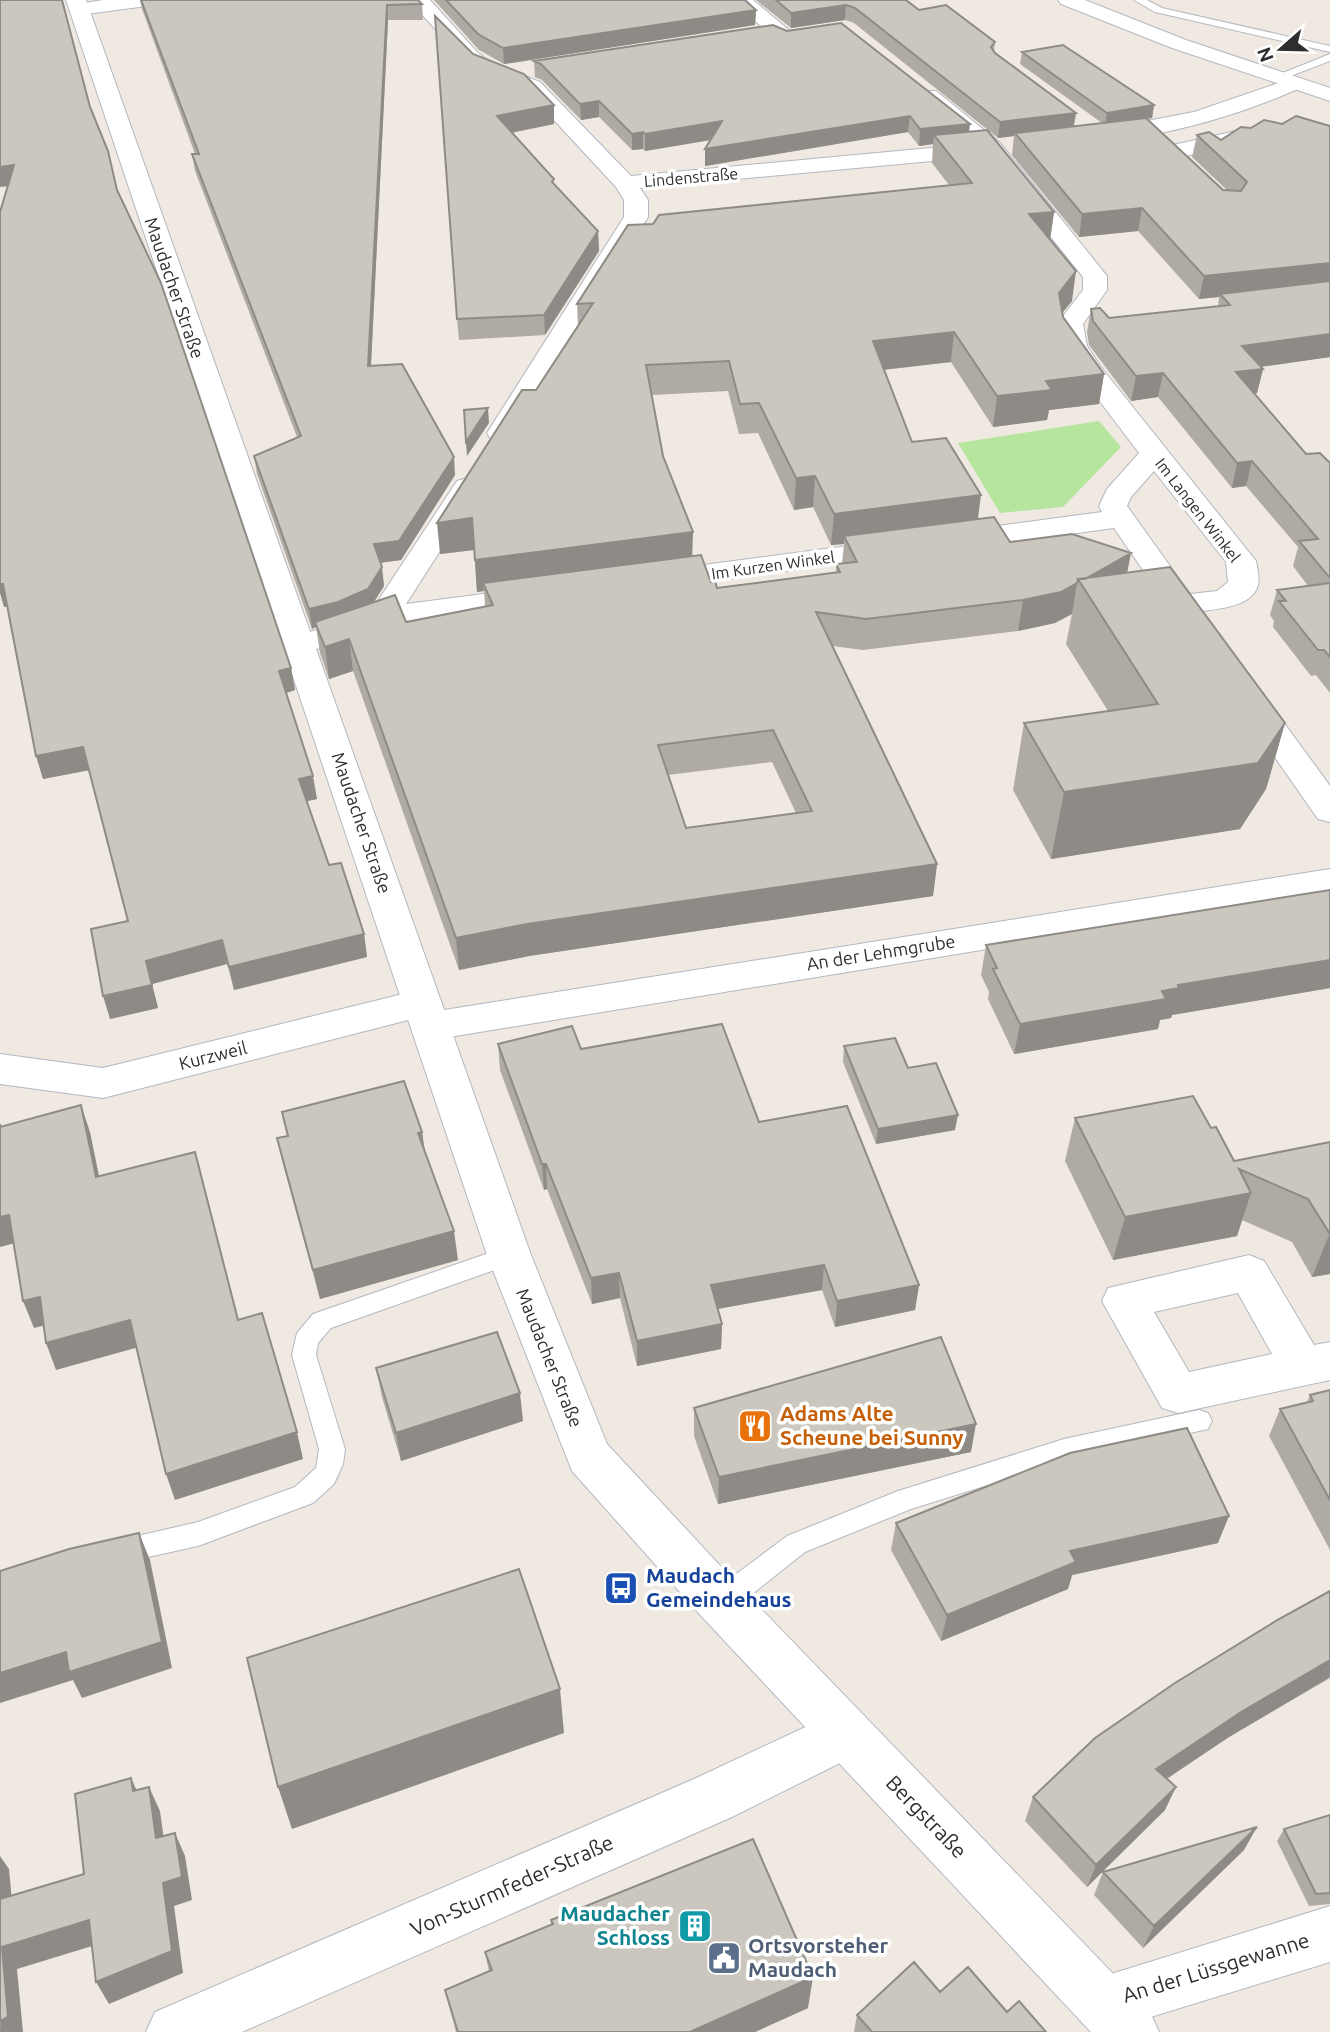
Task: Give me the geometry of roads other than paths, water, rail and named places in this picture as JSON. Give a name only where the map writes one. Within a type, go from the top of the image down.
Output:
[{"type":"street","points":[[77,5],[147,0]]},
{"type":"street","points":[[419,0],[470,56],[483,66],[533,86],[625,183]]},
{"type":"street","points":[[741,0],[786,38],[839,25]]},
{"type":"street","points":[[1068,0],[1276,78],[1330,95]]},
{"type":"street","name":"Maudacher Straße","points":[[77,5],[509,1255],[589,1457],[721,1602]]},
{"type":"street","points":[[749,35],[772,26]]},
{"type":"street","points":[[501,73],[542,67]]},
{"type":"street","points":[[1193,117],[1197,107],[1228,86],[1276,78]]},
{"type":"street","points":[[1094,134],[1148,130],[1193,117],[1213,115],[1276,78]]},
{"type":"street","name":"Im Langen Winkel","points":[[908,79],[1006,147],[1095,276],[1095,290],[1074,346],[1089,370],[1241,561],[1243,585],[1226,598],[1182,604]]},
{"type":"street","points":[[1148,130],[1191,170]]},
{"type":"street","points":[[1172,152],[1272,131]]},
{"type":"street","name":"Lindenstraße","points":[[383,616],[636,218],[636,200],[625,183],[1006,147]]},
{"type":"street","name":"Im Langen Winkel","points":[[1120,518],[1113,506],[1117,495],[1154,453]]},
{"type":"street","points":[[1120,518],[1205,637]]},
{"type":"street","name":"Im Kurzen Winkel","points":[[628,584],[1120,518]]},
{"type":"street","points":[[299,644],[353,631],[383,616],[560,593]]},
{"type":"street","points":[[1237,680],[1330,811]]},
{"type":"street","name":"An der Lehmgrube","points":[[427,1015],[1330,881]]},
{"type":"street","name":"Kurzweil","points":[[0,1069],[103,1083],[427,1015]]},
{"type":"street","name":"Bergstraße","points":[[721,1602],[1116,2017]]},
{"type":"street","name":"Von-Sturmfeder-Straße","points":[[175,2032],[713,1798],[846,1733]]},
{"type":"street","name":"An der Lüssgewanne","points":[[1116,2017],[1330,1934]]},
{"type":"lane","points":[[1139,0],[1160,10],[1330,48]]},
{"type":"lane","points":[[1276,78],[1330,57]]},
{"type":"lane","points":[[91,1559],[198,1534],[304,1494],[318,1486],[332,1460],[304,1354],[306,1340],[322,1321],[509,1255]]},
{"type":"lane","points":[[721,1602],[796,1544],[907,1499],[1064,1450],[1199,1421]]},
{"type":"place","name":"Adams Alte Scheune bei Sunny","points":[[755,1426]]},
{"type":"place","name":"Maudach Gemeindehaus","points":[[621,1588]]},
{"type":"place","name":"Maudacher Schloss","points":[[695,1926]]},
{"type":"place","name":"Ortsvorsteher Maudach","points":[[724,1958]]}]
